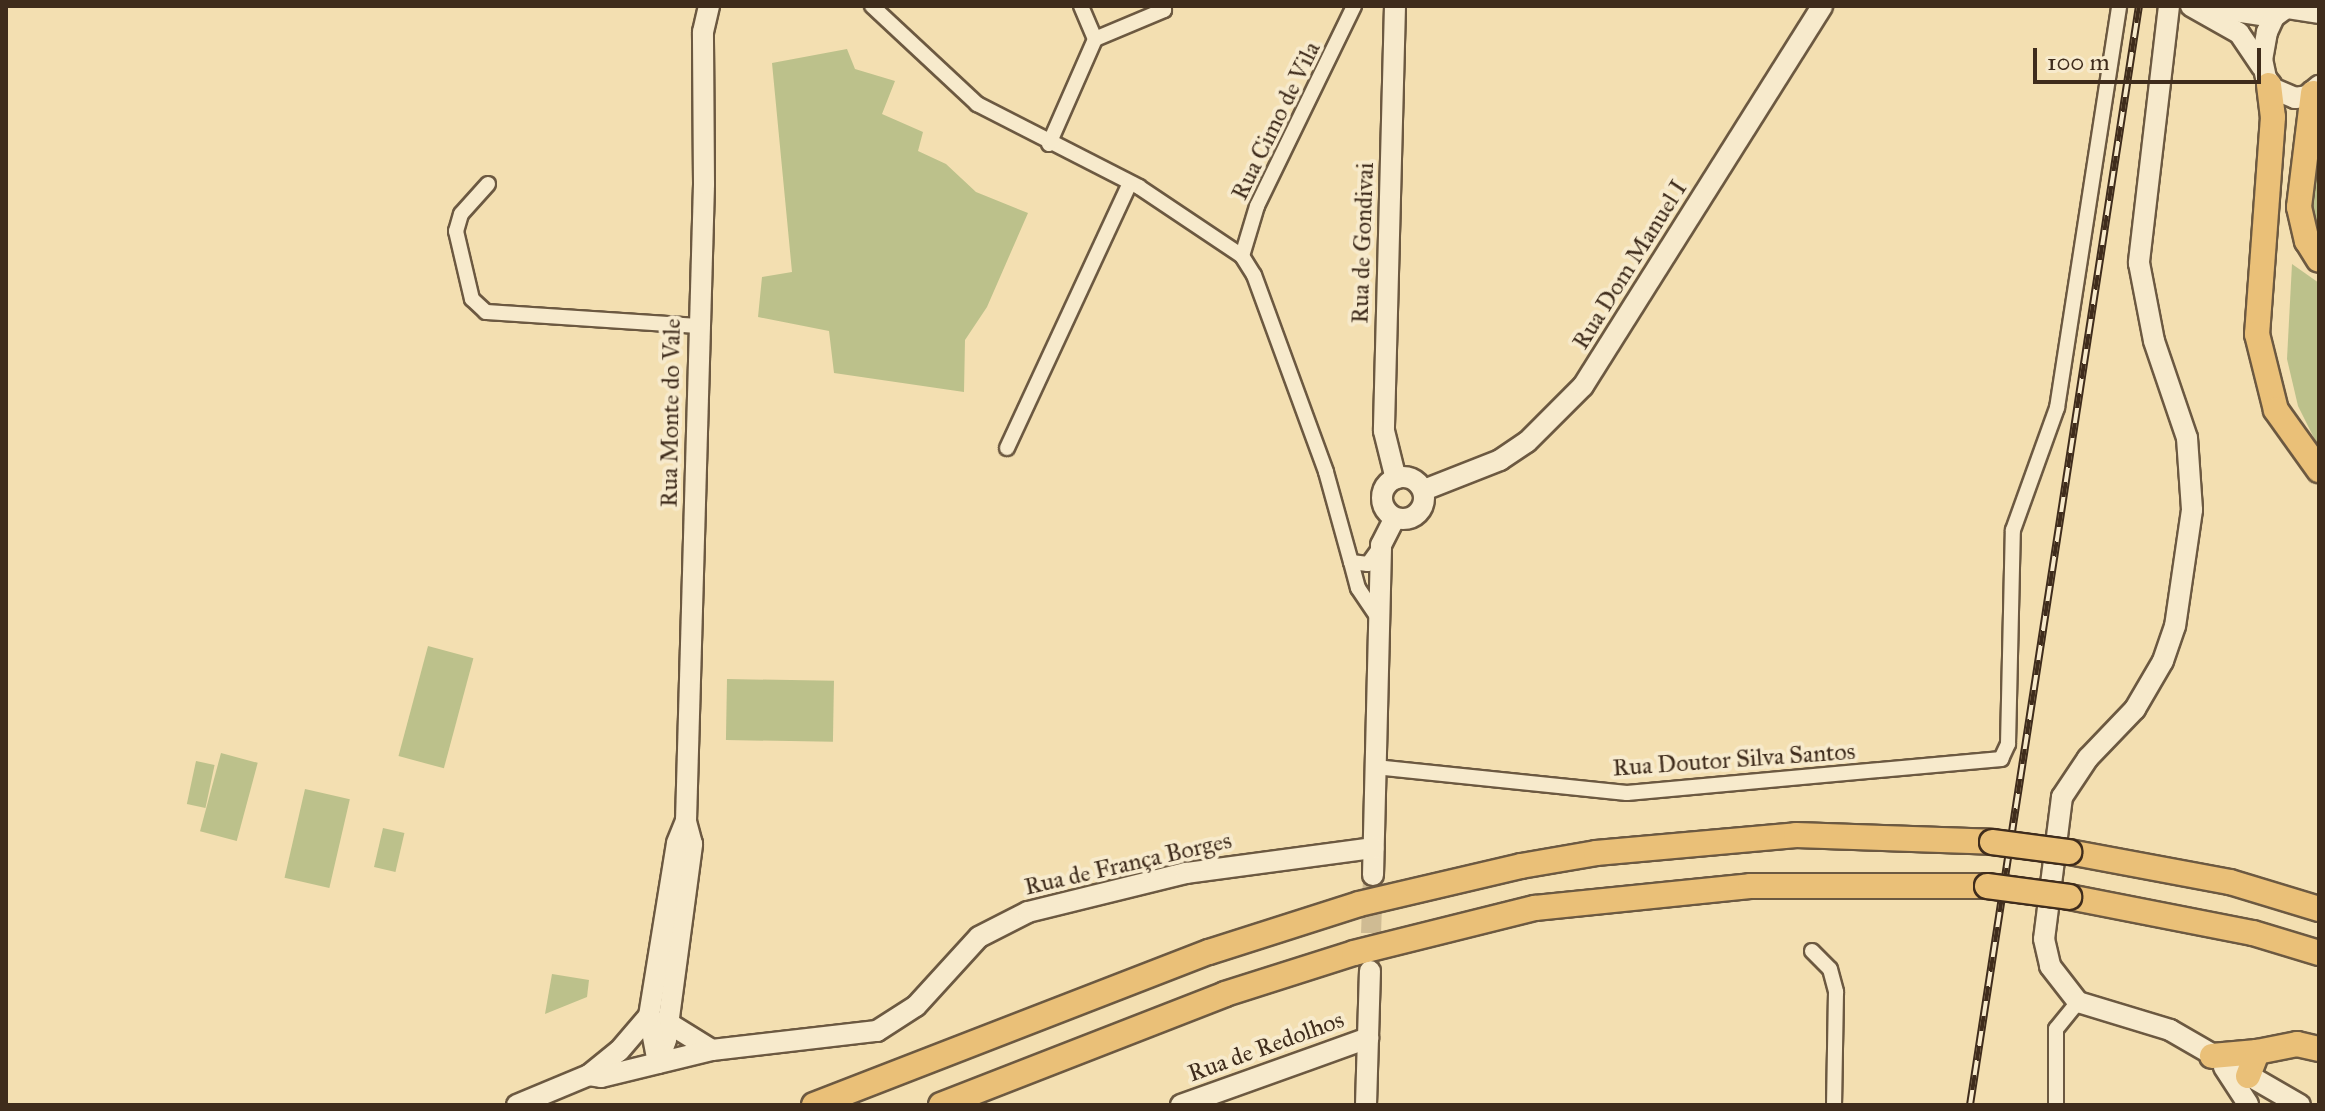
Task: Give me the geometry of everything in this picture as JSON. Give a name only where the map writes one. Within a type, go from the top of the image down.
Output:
[{"type":"highway","points":[[2266,77],[2273,117],[2257,334],[2276,410],[2319,470]]},
{"type":"highway","points":[[2316,89],[2299,207],[2307,241],[2319,260]]},
{"type":"highway","points":[[814,1105],[1209,952],[1359,904],[1521,866],[1610,851],[1796,835],[1992,842],[2069,852],[2230,882],[2319,909]]},
{"type":"highway","points":[[941,1105],[1225,994],[1354,953],[1535,908],[1750,886],[1987,886],[2069,897],[2253,933],[2319,953]]},
{"type":"highway","points":[[2212,1056],[2297,1044],[2319,1049]]},
{"type":"highway","points":[[2248,1076],[2257,1052]]},
{"type":"street","name":"Rua Monte do Vale","points":[[658,1063],[657,1018],[675,905],[692,844],[686,821],[703,32],[709,6]]},
{"type":"street","points":[[872,6],[977,104],[1049,144],[1130,183],[1242,256],[1254,275],[1326,472],[1358,588],[1379,621]]},
{"type":"street","points":[[1081,6],[1095,39]]},
{"type":"street","points":[[1049,144],[1095,39],[1164,10],[1162,6]]},
{"type":"street","name":"Rua Cimo de Vila","points":[[1242,256],[1257,206],[1354,6]]},
{"type":"street","name":"Rua de Gondivai","points":[[1395,6],[1384,431],[1396,479],[1387,484],[1381,499],[1395,518]]},
{"type":"street","name":"Rua Dom Manuel I","points":[[1424,490],[1500,460],[1527,442],[1583,386],[1822,6]]},
{"type":"street","name":"Rua Doutor Silva Santos","points":[[1375,767],[1627,793],[2001,759],[2008,744],[2013,530],[2057,408],[2119,6]]},
{"type":"street","points":[[2169,6],[2139,263],[2154,341],[2187,438],[2192,510],[2175,626],[2163,661],[2135,709],[2070,783],[2057,812],[2044,939],[2050,966],[2078,1002],[2160,1025],[2300,1105]]},
{"type":"street","points":[[2191,6],[2239,33],[2266,77],[2295,98],[2316,89]]},
{"type":"street","points":[[2202,6],[2319,13]]},
{"type":"street","points":[[2266,77],[2264,41],[2284,10]]},
{"type":"street","points":[[1007,448],[1130,183]]},
{"type":"street","points":[[488,184],[461,214],[456,231],[472,299],[486,312],[699,326]]},
{"type":"street","points":[[1351,562],[1371,562],[1395,518],[1418,515],[1424,490],[1413,479],[1396,479]]},
{"type":"street","points":[[1373,875],[1381,545]]},
{"type":"street","name":"Rua de França Borges","points":[[517,1105],[589,1075],[712,1050],[877,1031],[916,1006],[972,942],[1028,912],[1186,873],[1373,848]]},
{"type":"street","points":[[1812,951],[1830,969],[1836,992],[1834,1105]]},
{"type":"street","points":[[1366,1105],[1370,971]]},
{"type":"street","points":[[2056,1105],[2056,1029],[2078,1002]]},
{"type":"street","points":[[589,1075],[657,1018],[712,1050]]},
{"type":"street","name":"Rua de Redolhos","points":[[1181,1105],[1368,1038]]},
{"type":"street","points":[[2212,1056],[2231,1073],[2249,1104]]},
{"type":"street","points":[[2248,1076],[2249,1104]]},
{"type":"green space","points":[[847,49],[855,69],[895,81],[882,114],[923,132],[918,151],[946,164],[976,192],[1028,213],[987,307],[965,340],[964,392],[834,373],[829,331],[758,317],[762,277],[792,272],[772,63]]},
{"type":"green space","points":[[2319,151],[2319,232],[2313,206]]},
{"type":"green space","points":[[2292,264],[2319,283],[2319,448],[2298,406],[2287,359]]},
{"type":"green space","points":[[428,646],[473,658],[444,768],[398,756]]},
{"type":"green space","points":[[727,679],[834,681],[833,742],[726,740]]},
{"type":"green space","points":[[221,753],[258,763],[237,841],[200,831]]},
{"type":"green space","points":[[196,761],[215,765],[205,808],[187,804]]},
{"type":"green space","points":[[305,789],[350,799],[329,888],[285,878]]},
{"type":"green space","points":[[383,828],[404,833],[395,872],[374,867]]},
{"type":"green space","points":[[552,974],[589,980],[587,997],[545,1014]]},
{"type":"tunnel","points":[[1370,963],[1373,875]]},
{"type":"railway","points":[[1970,1105],[2139,6]]}]
